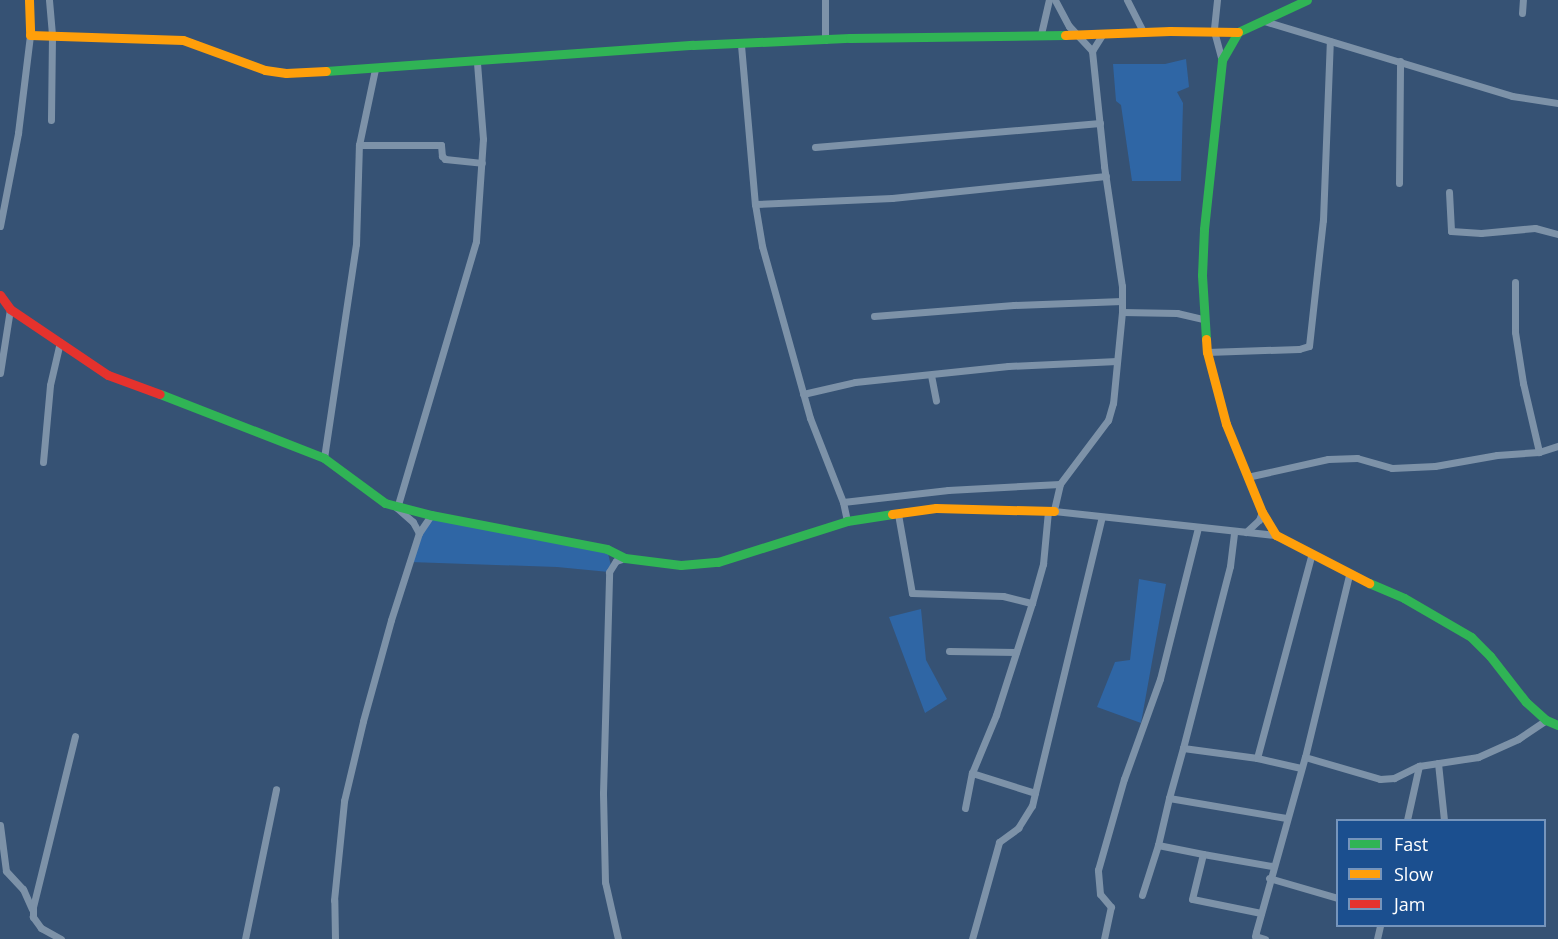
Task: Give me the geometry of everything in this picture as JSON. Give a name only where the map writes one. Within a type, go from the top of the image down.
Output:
[{"type":"street","points":[[0,226],[18,133],[30,35],[29,0]]},
{"type":"street","points":[[49,0],[52,36],[51,120]]},
{"type":"street","points":[[825,0],[825,40]]},
{"type":"street","points":[[1041,34],[1049,0]]},
{"type":"street","points":[[965,808],[972,773],[1032,603],[1043,564],[1051,511],[1060,484],[1108,420],[1117,361],[1122,301],[1092,51],[1069,26],[1056,0]]},
{"type":"street","points":[[1127,0],[1143,32]]},
{"type":"street","points":[[1217,0],[1214,31],[1222,60],[1204,229],[1204,319],[1207,352],[1226,424],[1262,512],[1276,535]]},
{"type":"street","points":[[30,35],[183,40],[265,70],[286,73],[477,63],[693,45],[1041,34],[1238,32],[1307,0]]},
{"type":"street","points":[[1521,13],[1523,0]]},
{"type":"street","points":[[1264,21],[1512,96],[1558,103]]},
{"type":"street","points":[[1222,60],[1238,32]]},
{"type":"street","points":[[1092,51],[1102,34]]},
{"type":"street","points":[[1207,352],[1299,349],[1309,346],[1323,220],[1330,41]]},
{"type":"street","points":[[741,45],[755,204],[762,246],[803,394],[843,502],[847,521]]},
{"type":"street","points":[[1399,183],[1400,61]]},
{"type":"street","points":[[397,508],[476,241],[483,139],[477,63]]},
{"type":"street","points":[[324,458],[356,244],[359,145],[375,69]]},
{"type":"street","points":[[814,147],[1100,123]]},
{"type":"street","points":[[359,145],[441,145],[442,156],[445,159],[482,163]]},
{"type":"street","points":[[755,204],[892,198],[1106,176]]},
{"type":"street","points":[[1449,192],[1451,231],[1481,233],[1535,228],[1558,234]]},
{"type":"street","points":[[1515,282],[1515,332],[1523,383],[1539,452]]},
{"type":"street","points":[[0,295],[10,309],[108,375],[324,458],[385,503],[397,508],[607,549],[624,558],[681,565],[718,562],[847,521],[953,507],[1051,511],[1276,535],[1349,575],[1404,598],[1471,637],[1490,656],[1526,702],[1546,720],[1558,725]]},
{"type":"street","points":[[874,316],[1014,304],[1122,301]]},
{"type":"street","points":[[0,373],[10,309]]},
{"type":"street","points":[[1122,312],[1177,314],[1204,319]]},
{"type":"street","points":[[43,462],[50,385],[60,342]]},
{"type":"street","points":[[803,394],[855,382],[1008,366],[1117,361]]},
{"type":"street","points":[[931,375],[936,401]]},
{"type":"street","points":[[1247,477],[1328,459],[1358,458],[1392,468],[1435,466],[1497,455],[1539,452],[1558,446]]},
{"type":"street","points":[[843,502],[948,490],[1060,484]]},
{"type":"street","points":[[397,508],[413,522],[419,532]]},
{"type":"street","points":[[1246,532],[1259,520],[1262,512]]},
{"type":"street","points":[[898,514],[912,593],[1003,596],[1032,603]]},
{"type":"street","points":[[335,939],[334,900],[344,801],[391,620],[419,532],[431,515]]},
{"type":"street","points":[[972,939],[999,842],[1018,828],[1032,806],[1102,517]]},
{"type":"street","points":[[1104,939],[1112,907],[1100,894],[1098,870],[1124,780],[1160,679],[1198,528]]},
{"type":"street","points":[[1142,896],[1158,845],[1230,566],[1234,531]]},
{"type":"street","points":[[607,549],[611,566],[608,585],[603,847],[605,882],[618,939]]},
{"type":"street","points":[[1257,758],[1311,556]]},
{"type":"street","points":[[611,566],[624,558]]},
{"type":"street","points":[[1266,939],[1255,936],[1272,866],[1305,757],[1349,575]]},
{"type":"street","points":[[949,651],[1016,652]]},
{"type":"street","points":[[1305,757],[1380,779],[1401,776],[1419,766],[1464,760],[1492,752],[1518,739],[1546,720]]},
{"type":"street","points":[[61,939],[41,928],[33,917],[33,911],[75,736]]},
{"type":"street","points":[[1183,748],[1257,758],[1301,768]]},
{"type":"street","points":[[1438,763],[1444,819]]},
{"type":"street","points":[[1407,819],[1419,766]]},
{"type":"street","points":[[972,773],[1035,793]]},
{"type":"street","points":[[245,939],[276,789]]},
{"type":"street","points":[[1169,798],[1286,818]]},
{"type":"street","points":[[0,825],[6,871],[23,889],[33,911]]},
{"type":"street","points":[[1158,845],[1272,866]]},
{"type":"street","points":[[1203,854],[1192,899],[1261,913]]},
{"type":"street","points":[[1269,878],[1336,897]]},
{"type":"shaded area","points":[[1186,59],[1189,87],[1177,92],[1183,103],[1181,181],[1132,181],[1121,105],[1116,101],[1113,64],[1165,64]]},
{"type":"shaded area","points":[[431,515],[607,549],[611,566],[609,572],[557,567],[410,562],[419,533]]},
{"type":"shaded area","points":[[1139,579],[1166,584],[1141,723],[1097,707],[1115,662],[1130,660]]},
{"type":"shaded area","points":[[921,609],[926,660],[947,699],[925,713],[889,617]]},
{"type":"traffic: fast","points":[[1206,339],[1202,275],[1204,229],[1222,60],[1238,32],[1307,0]]},
{"type":"traffic: fast","points":[[326,71],[693,45],[850,38],[1065,35]]},
{"type":"traffic: fast","points":[[160,394],[324,458],[385,503],[431,515],[607,549],[625,558],[681,565],[718,562],[847,521],[892,514]]},
{"type":"traffic: fast","points":[[1369,583],[1404,598],[1471,637],[1490,656],[1526,702],[1546,720],[1558,725]]},
{"type":"traffic: slow","points":[[29,0],[30,35],[183,40],[265,70],[286,73],[326,71]]},
{"type":"traffic: slow","points":[[1065,35],[1170,31],[1238,32]]},
{"type":"traffic: slow","points":[[1206,339],[1207,352],[1226,424],[1262,512],[1276,535],[1369,583]]},
{"type":"traffic: slow","points":[[892,514],[936,508],[1054,511]]},
{"type":"traffic: jam","points":[[0,295],[10,309],[108,375],[160,394]]}]
